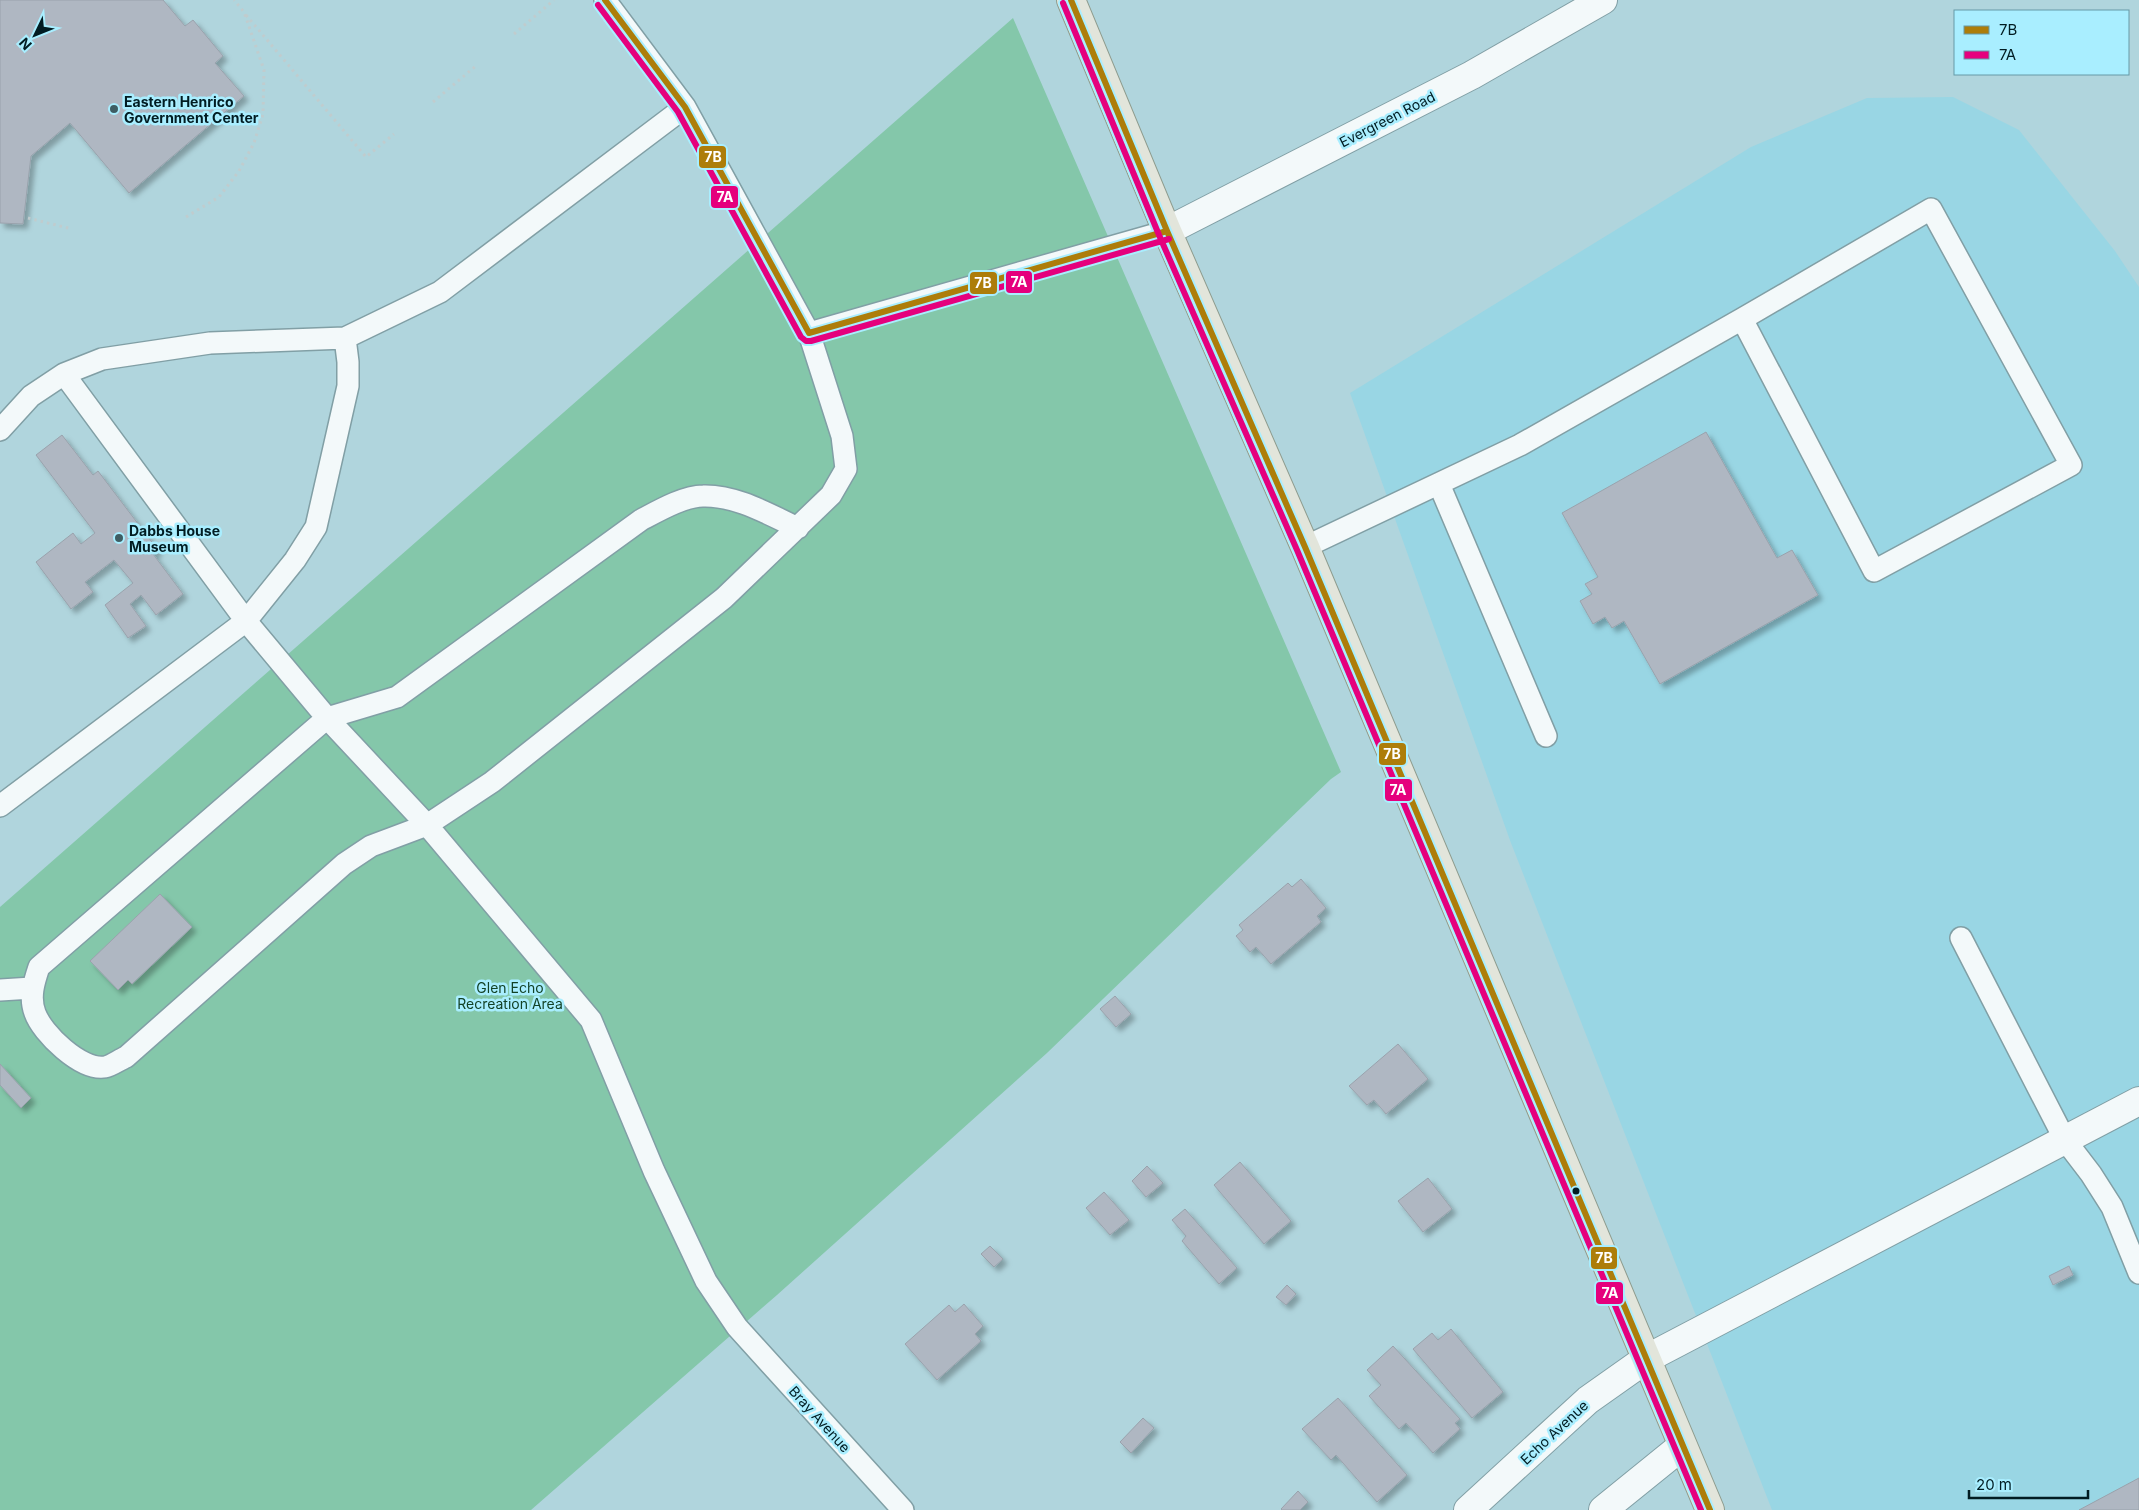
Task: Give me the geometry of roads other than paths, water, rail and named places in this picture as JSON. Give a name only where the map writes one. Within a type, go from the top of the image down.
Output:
[{"type":"main road","points":[[1071,0],[1167,231],[1305,548],[1710,1510]]},
{"type":"street","name":"Evergreen Road","points":[[1167,231],[1472,75],[1603,0]]},
{"type":"street","name":"Echo Avenue","points":[[1468,1510],[1588,1400],[1646,1360],[2139,1101]]},
{"type":"street","points":[[1603,1510],[1682,1446]]},
{"type":"lane","points":[[605,0],[685,107],[809,333],[842,436],[846,469],[831,495],[798,528],[724,598],[492,782],[427,825],[371,846],[344,864],[126,1057],[104,1067],[80,1062],[54,1041],[35,1012],[32,988],[39,967],[327,718],[397,697],[641,520],[669,506],[701,496],[724,499],[752,506],[798,528]]},
{"type":"lane","points":[[0,430],[31,396],[64,374],[102,359],[210,343],[345,338],[440,292],[685,107]]},
{"type":"lane","points":[[1305,548],[1520,444],[1742,319],[1931,209],[2071,465],[1874,570],[1742,319]]},
{"type":"lane","points":[[809,333],[1167,231]]},
{"type":"lane","points":[[0,806],[246,621],[295,560],[316,527],[348,386],[345,338]]},
{"type":"lane","name":"Bray Avenue","points":[[64,374],[246,621],[327,718],[427,825],[591,1020],[654,1171],[706,1281],[737,1327],[904,1510]]},
{"type":"lane","points":[[1439,484],[1546,736]]},
{"type":"lane","points":[[1961,938],[2065,1140],[2092,1174],[2112,1207],[2137,1264]]},
{"type":"lane","points":[[0,990],[32,988]]},
{"type":"place","name":"Eastern Henrico Government Center","points":[[114,109]]},
{"type":"place","name":"Dabbs House Museum","points":[[119,538]]},
{"type":"park label","name":"Glen Echo Recreation Area","points":[[510,996]]}]
